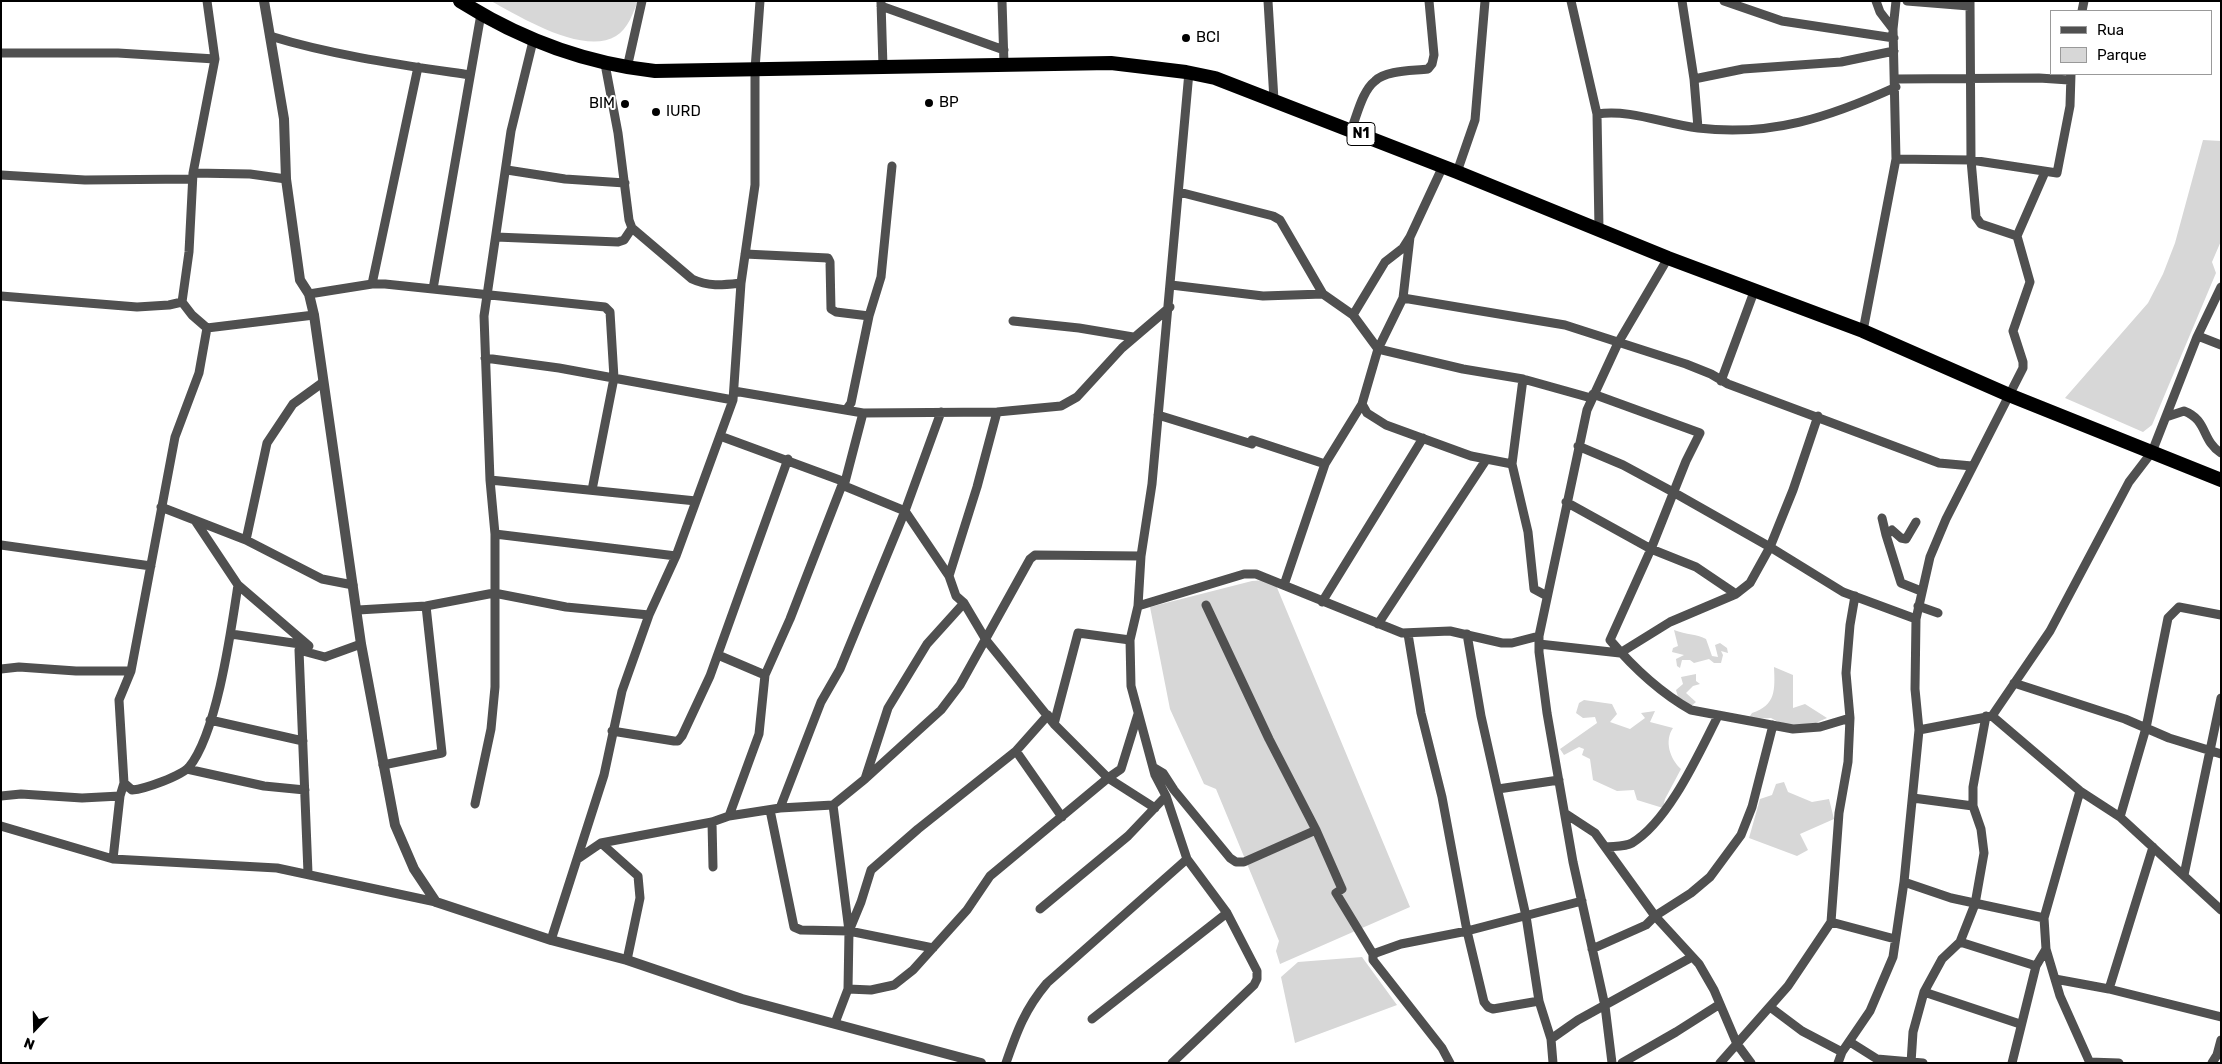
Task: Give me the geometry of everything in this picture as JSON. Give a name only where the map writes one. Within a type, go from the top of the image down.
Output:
[{"type":"highway","name":"N1","points":[[460,1],[533,41],[605,64],[627,68],[674,72],[1111,63],[1189,72],[1221,80],[1442,166],[1668,258],[1754,289],[1862,332],[2009,395],[2221,480]]},
{"type":"street","points":[[207,1],[215,59],[193,176],[189,252],[182,302],[192,315],[207,328],[314,315]]},
{"type":"street","points":[[264,1],[284,119],[286,179],[300,280],[309,294],[314,315],[322,383],[358,610],[361,644],[394,825],[401,844],[436,902]]},
{"type":"street","points":[[627,68],[642,1]]},
{"type":"street","points":[[551,940],[579,858],[584,833],[604,775],[612,731],[622,692],[649,615],[676,556],[734,396],[741,283],[756,177],[755,69],[760,1]]},
{"type":"street","points":[[1002,1],[1004,64]]},
{"type":"street","points":[[1268,1],[1274,100]]},
{"type":"street","points":[[1351,130],[1369,87],[1376,79],[1392,74],[1428,69],[1432,64],[1434,55],[1429,1]]},
{"type":"street","points":[[1457,172],[1475,120],[1485,1]]},
{"type":"street","points":[[1571,1],[1597,114],[1598,230]]},
{"type":"street","points":[[1682,1],[1694,79],[1698,128]]},
{"type":"street","points":[[1724,1],[1782,21],[1894,33]]},
{"type":"street","points":[[1876,1],[1880,12],[1894,33]]},
{"type":"street","points":[[1862,332],[1896,159],[1894,33],[1896,1]]},
{"type":"street","points":[[1907,1],[1970,3],[1971,160],[1977,221],[2017,236]]},
{"type":"street","points":[[883,67],[881,4],[1004,50]]},
{"type":"street","points":[[433,289],[481,14]]},
{"type":"street","points":[[270,36],[319,50],[470,75]]},
{"type":"street","points":[[474,804],[491,729],[496,687],[495,534],[490,480],[485,358],[486,294],[507,170],[511,131],[533,41]]},
{"type":"street","points":[[1694,79],[1743,69],[1841,62],[1894,51]]},
{"type":"street","points":[[1,53],[118,53],[215,59]]},
{"type":"street","points":[[605,64],[618,133],[632,228],[692,279],[704,285],[715,286],[741,283]]},
{"type":"street","points":[[372,284],[418,67]]},
{"type":"street","points":[[1172,1063],[1254,985],[1257,979],[1257,971],[1227,914],[1187,859],[1166,796],[1153,767],[1131,686],[1130,640],[1138,606],[1141,556],[1152,484],[1170,307],[1189,72]]},
{"type":"street","points":[[1597,114],[1624,113],[1698,128],[1754,131],[1785,126],[1850,108],[1896,83],[1970,78],[2070,77],[2070,106],[2058,173],[1971,160],[1896,159]]},
{"type":"street","points":[[846,410],[852,397],[869,316],[881,277],[892,166]]},
{"type":"street","points":[[1353,315],[1385,262],[1403,248],[1410,237],[1442,166]]},
{"type":"street","points":[[507,170],[565,179],[625,183]]},
{"type":"street","points":[[1838,1063],[1842,1052],[1870,1011],[1893,957],[1904,882],[1919,730],[1915,689],[1916,619],[1918,606],[1935,540],[2023,368],[2023,362],[2013,331],[2030,282],[2017,236],[2045,172]]},
{"type":"street","points":[[1,175],[85,180],[250,174],[286,179]]},
{"type":"street","points":[[1180,192],[1273,216],[1280,220],[1323,294],[1353,315],[1378,349],[1469,370],[1523,379],[1592,396],[1700,433],[1610,640],[1620,653],[1678,703],[1691,710],[1793,730],[1850,718]]},
{"type":"street","points":[[496,237],[618,242],[624,240],[632,228]]},
{"type":"street","points":[[1284,585],[1325,464],[1362,404],[1378,349],[1403,298],[1410,237]]},
{"type":"street","points":[[745,254],[828,258],[830,262],[831,309],[836,312],[869,316]]},
{"type":"street","points":[[1612,1063],[1605,1006],[1582,901],[1547,713],[1539,640],[1578,446],[1592,396],[1618,343],[1668,258]]},
{"type":"street","points":[[309,294],[372,284],[605,307],[610,312],[614,378],[592,490]]},
{"type":"street","points":[[1171,285],[1263,296],[1323,294]]},
{"type":"street","points":[[1911,1062],[1913,1032],[1924,992],[1942,959],[1960,942],[1975,904],[1984,852],[1981,829],[1973,806],[1973,787],[1989,716],[2050,631],[2129,482],[2152,452],[2198,336],[2221,288]]},
{"type":"street","points":[[1721,381],[1754,289]]},
{"type":"street","points":[[1,296],[137,307],[169,306],[182,302]]},
{"type":"street","points":[[1403,298],[1557,323],[1686,364],[1711,374],[1721,381],[1939,463],[1972,466]]},
{"type":"street","points":[[485,358],[734,396],[863,413],[997,412],[1070,403],[1133,337],[1170,307]]},
{"type":"street","points":[[1013,321],[1079,328],[1133,337]]},
{"type":"street","points":[[113,859],[120,796],[124,783],[119,700],[131,671],[160,507],[175,438],[199,374],[207,328]]},
{"type":"street","points":[[2198,336],[2221,345]]},
{"type":"street","points":[[1523,379],[1512,464],[1528,532],[1534,589],[1547,596]]},
{"type":"street","points":[[246,540],[267,443],[293,404],[322,383]]},
{"type":"street","points":[[1362,404],[1375,419],[1486,460],[1512,464]]},
{"type":"street","points":[[2166,416],[2184,411],[2197,417],[2210,443],[2221,453]]},
{"type":"street","points":[[780,808],[821,702],[840,669],[905,511],[941,412]]},
{"type":"street","points":[[949,576],[977,487],[997,412]]},
{"type":"street","points":[[729,816],[759,734],[765,675],[794,610],[844,484],[863,413]]},
{"type":"street","points":[[1158,414],[1223,433],[1252,444],[1252,440],[1325,464]]},
{"type":"street","points":[[1138,606],[1244,574],[1256,574],[1394,631],[1408,634],[1450,631],[1502,643],[1539,640],[1620,653],[1670,622],[1736,594],[1750,584],[1770,547],[1793,490],[1818,416]]},
{"type":"street","points":[[720,436],[788,459],[905,511],[949,576],[953,591],[964,603],[986,640],[1054,724],[1108,778],[1154,808]]},
{"type":"street","points":[[1322,602],[1424,438]]},
{"type":"street","points":[[1578,446],[1623,465],[1673,492],[1770,547],[1843,592],[1916,619]]},
{"type":"street","points":[[612,731],[678,741],[705,687],[718,655],[788,459]]},
{"type":"street","points":[[1378,624],[1486,460]]},
{"type":"street","points":[[490,480],[696,501]]},
{"type":"street","points":[[1566,502],[1651,549],[1696,567],[1736,594]]},
{"type":"street","points":[[160,507],[246,540],[322,579],[354,585]]},
{"type":"street","points":[[1882,518],[1901,583],[1921,591]]},
{"type":"street","points":[[196,522],[238,585],[309,646]]},
{"type":"street","points":[[1886,535],[1892,530],[1901,538],[1906,539],[1916,522]]},
{"type":"street","points":[[495,534],[676,556]]},
{"type":"street","points":[[1,545],[151,566]]},
{"type":"street","points":[[579,858],[601,844],[712,822],[729,816],[780,808],[833,805],[865,779],[941,710],[960,684],[986,640],[1025,566],[1035,555],[1141,556]]},
{"type":"street","points":[[124,783],[132,790],[140,790],[187,769],[200,747],[210,720],[231,634],[238,585]]},
{"type":"street","points":[[358,610],[426,606],[494,594],[566,607],[649,615]]},
{"type":"street","points":[[1720,1063],[1788,986],[1831,922],[1839,813],[1848,762],[1850,718],[1846,674],[1850,625],[1855,596]]},
{"type":"street","points":[[865,779],[888,708],[927,644],[964,603]]},
{"type":"street","points":[[1206,605],[1269,739],[1316,830],[1342,889],[1336,893],[1374,954],[1373,960],[1450,1063]]},
{"type":"street","points":[[383,765],[442,753],[426,606]]},
{"type":"street","points":[[1918,606],[1938,614]]},
{"type":"street","points":[[2120,817],[2146,728],[2168,618],[2179,607],[2221,615]]},
{"type":"street","points":[[1054,724],[1078,633],[1130,640]]},
{"type":"street","points":[[231,634],[309,646]]},
{"type":"street","points":[[1408,634],[1420,713],[1442,797],[1467,931],[1484,1002],[1493,1009],[1539,1001]]},
{"type":"street","points":[[1467,634],[1481,716],[1526,916],[1539,1001],[1552,1039],[1553,1063]]},
{"type":"street","points":[[299,650],[325,657],[361,644]]},
{"type":"street","points":[[299,650],[309,646]]},
{"type":"street","points":[[299,650],[308,873]]},
{"type":"street","points":[[718,655],[765,675]]},
{"type":"street","points":[[1,669],[131,671]]},
{"type":"street","points":[[2014,683],[2124,719],[2210,752],[2221,754]]},
{"type":"street","points":[[2184,875],[2221,698]]},
{"type":"street","points":[[848,989],[871,990],[894,985],[913,970],[967,910],[990,876],[1108,778],[1121,770],[1125,762],[1138,712]]},
{"type":"street","points":[[849,931],[862,902],[871,870],[1016,751],[1048,715]]},
{"type":"street","points":[[1606,847],[1633,842],[1658,820],[1691,768],[1718,716]]},
{"type":"street","points":[[1919,730],[1989,716]]},
{"type":"street","points":[[1989,716],[2080,791],[2120,817],[2221,910]]},
{"type":"street","points":[[210,720],[303,741]]},
{"type":"street","points":[[1592,949],[1646,925],[1655,916],[1691,893],[1710,877],[1741,835],[1752,807],[1773,725]]},
{"type":"street","points":[[1016,751],[1062,817]]},
{"type":"street","points":[[1153,767],[1163,774],[1230,858],[1236,862],[1244,862],[1316,830]]},
{"type":"street","points":[[187,769],[264,786],[305,790]]},
{"type":"street","points":[[1498,789],[1560,780]]},
{"type":"street","points":[[2080,791],[2044,918],[2046,950],[2066,1012],[2089,1063],[2119,1063]]},
{"type":"street","points":[[1,796],[21,794],[82,798],[120,796]]},
{"type":"street","points":[[1040,909],[1128,836],[1166,796]]},
{"type":"street","points":[[1913,798],[1973,806]]},
{"type":"street","points":[[833,805],[849,931],[848,989],[836,1023]]},
{"type":"street","points":[[770,810],[794,927],[801,930],[849,931],[933,948]]},
{"type":"street","points":[[1566,814],[1586,826],[1606,847],[1655,916],[1692,957],[1707,977],[1737,1044],[1751,1063]]},
{"type":"street","points":[[712,822],[713,867]]},
{"type":"street","points":[[1,826],[113,859],[270,867],[308,873],[436,902],[551,940],[628,960],[742,999],[981,1063]]},
{"type":"street","points":[[584,833],[601,844],[638,876],[640,898],[628,960]]},
{"type":"street","points":[[2109,989],[2153,847]]},
{"type":"street","points":[[1006,1063],[1021,1020],[1035,997],[1048,983],[1187,859]]},
{"type":"street","points":[[1904,882],[1975,904],[2044,918]]},
{"type":"street","points":[[1374,954],[1401,944],[1467,931],[1582,901]]},
{"type":"street","points":[[1092,1019],[1227,914]]},
{"type":"street","points":[[1831,922],[1895,940]]},
{"type":"street","points":[[1960,942],[2036,966]]},
{"type":"street","points":[[2012,1063],[2020,1024],[2036,966],[2046,950]]},
{"type":"street","points":[[1552,1039],[1605,1006],[1692,957]]},
{"type":"street","points":[[2055,979],[2109,989],[2221,1017]]},
{"type":"street","points":[[1924,992],[2020,1024]]},
{"type":"street","points":[[1622,1063],[1720,1004]]},
{"type":"street","points":[[1770,1007],[1802,1031],[1842,1052]]},
{"type":"street","points":[[2215,1062],[2221,1040]]},
{"type":"street","points":[[1850,1042],[1877,1058],[1923,1063]]},
{"type":"green space","points":[[491,1],[638,1],[630,20],[620,33],[603,41],[587,41],[552,32]]},
{"type":"green space","points":[[2203,140],[2221,141],[2221,241],[2212,262],[2216,273],[2152,425],[2143,432],[2065,398],[2148,303],[2163,274],[2175,243]]},
{"type":"green space","points":[[1266,580],[1276,585],[1410,907],[1280,964],[1276,951],[1279,941],[1216,789],[1204,784],[1170,709],[1150,607],[1252,581]]},
{"type":"green space","points":[[1674,630],[1706,639],[1712,656],[1718,657],[1715,645],[1720,643],[1727,648],[1728,653],[1721,651],[1723,655],[1721,663],[1714,663],[1709,659],[1694,663],[1690,660],[1682,660],[1680,668],[1677,666],[1676,659],[1684,655],[1672,652],[1673,648],[1678,646]]},
{"type":"green space","points":[[1774,667],[1793,675],[1793,708],[1805,704],[1827,718],[1811,725],[1788,727],[1771,718],[1748,719],[1752,713],[1766,706],[1770,701],[1774,690]]},
{"type":"green space","points":[[1696,674],[1696,681],[1700,684],[1693,686],[1686,693],[1696,702],[1690,707],[1678,697],[1676,690],[1683,684],[1681,677]]},
{"type":"green space","points":[[1584,700],[1612,704],[1617,714],[1610,722],[1630,729],[1645,718],[1641,713],[1655,711],[1650,722],[1673,728],[1669,738],[1670,750],[1671,755],[1681,769],[1665,799],[1663,808],[1637,800],[1634,790],[1617,791],[1593,780],[1590,759],[1582,755],[1584,749],[1579,747],[1564,755],[1560,749],[1597,723],[1595,717],[1583,718],[1576,713],[1579,703]]},
{"type":"green space","points":[[1784,782],[1788,792],[1812,802],[1829,799],[1834,819],[1800,834],[1808,850],[1797,856],[1749,838],[1760,799],[1772,795],[1776,784]]},
{"type":"green space","points":[[1362,957],[1397,1005],[1295,1043],[1281,977],[1298,962]]},
{"type":"place","name":"BCI","points":[[1186,38]]},
{"type":"place","name":"BP","points":[[929,103]]},
{"type":"place","name":"BIM","points":[[625,104]]},
{"type":"place","name":"IURD","points":[[656,112]]}]
